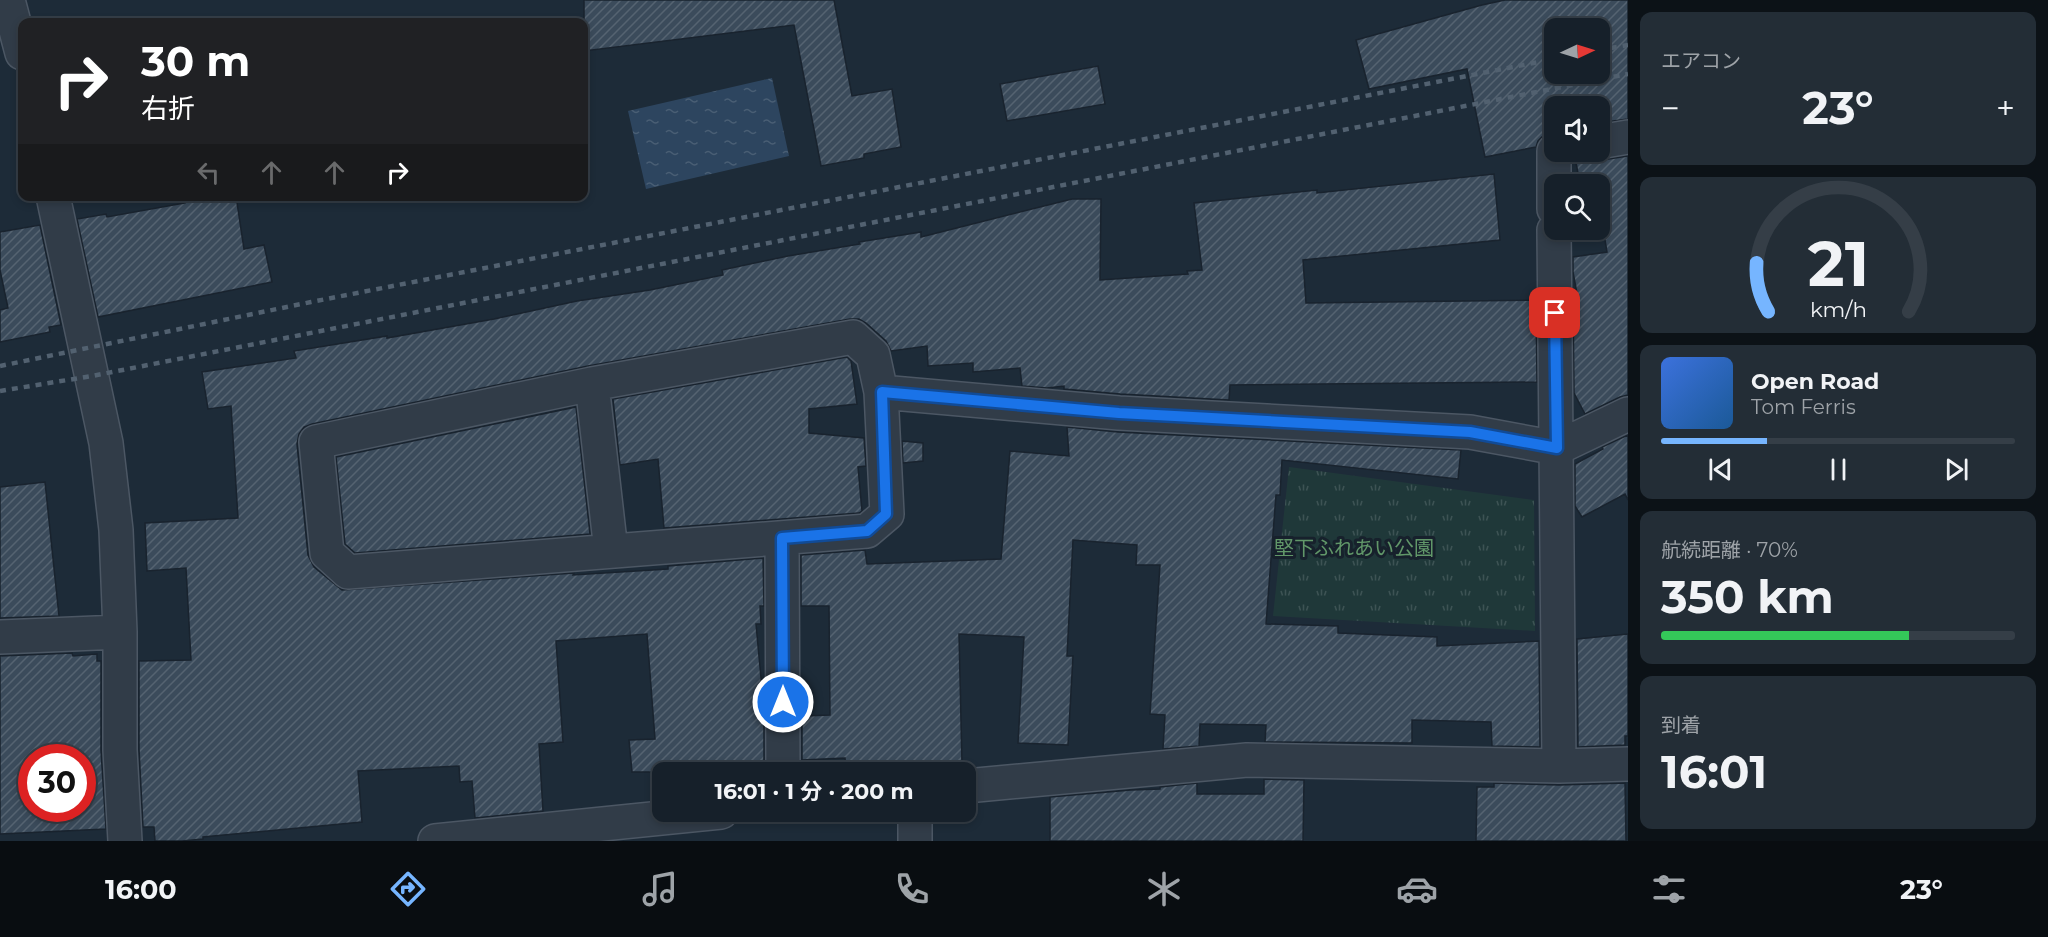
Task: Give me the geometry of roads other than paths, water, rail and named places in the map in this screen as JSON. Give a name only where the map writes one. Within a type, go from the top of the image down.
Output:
[{"type":"street","points":[[8,0],[18,38]]},
{"type":"street","points":[[1610,140],[1628,137]]},
{"type":"street","points":[[54,201],[106,443],[116,530],[120,632],[120,750],[125,841]]},
{"type":"street","points":[[1554,240],[1559,766]]},
{"type":"street","points":[[853,337],[873,355],[882,392],[886,514],[867,531],[348,572],[327,553],[316,442],[592,384],[853,337]]},
{"type":"street","points":[[592,384],[611,551]]},
{"type":"street","points":[[882,392],[1119,413],[1470,432],[1557,448],[1628,414]]},
{"type":"street","points":[[782,538],[783,762]]},
{"type":"street","points":[[0,637],[120,632]]},
{"type":"street","points":[[976,785],[1247,760],[1559,766],[1628,764]]},
{"type":"street","points":[[435,841],[652,819]]},
{"type":"street","points":[[915,822],[915,841]]},
{"type":"water","points":[[772,78],[789,156],[646,189],[628,111]]},
{"type":"railway","points":[[1610,48],[1628,45]]},
{"type":"railway","points":[[0,366],[311,302],[1544,61]]},
{"type":"railway","points":[[0,391],[92,376],[1628,74]]},
{"type":"park label","name":"堅下ふれあい公園","points":[[1354,548]]}]
